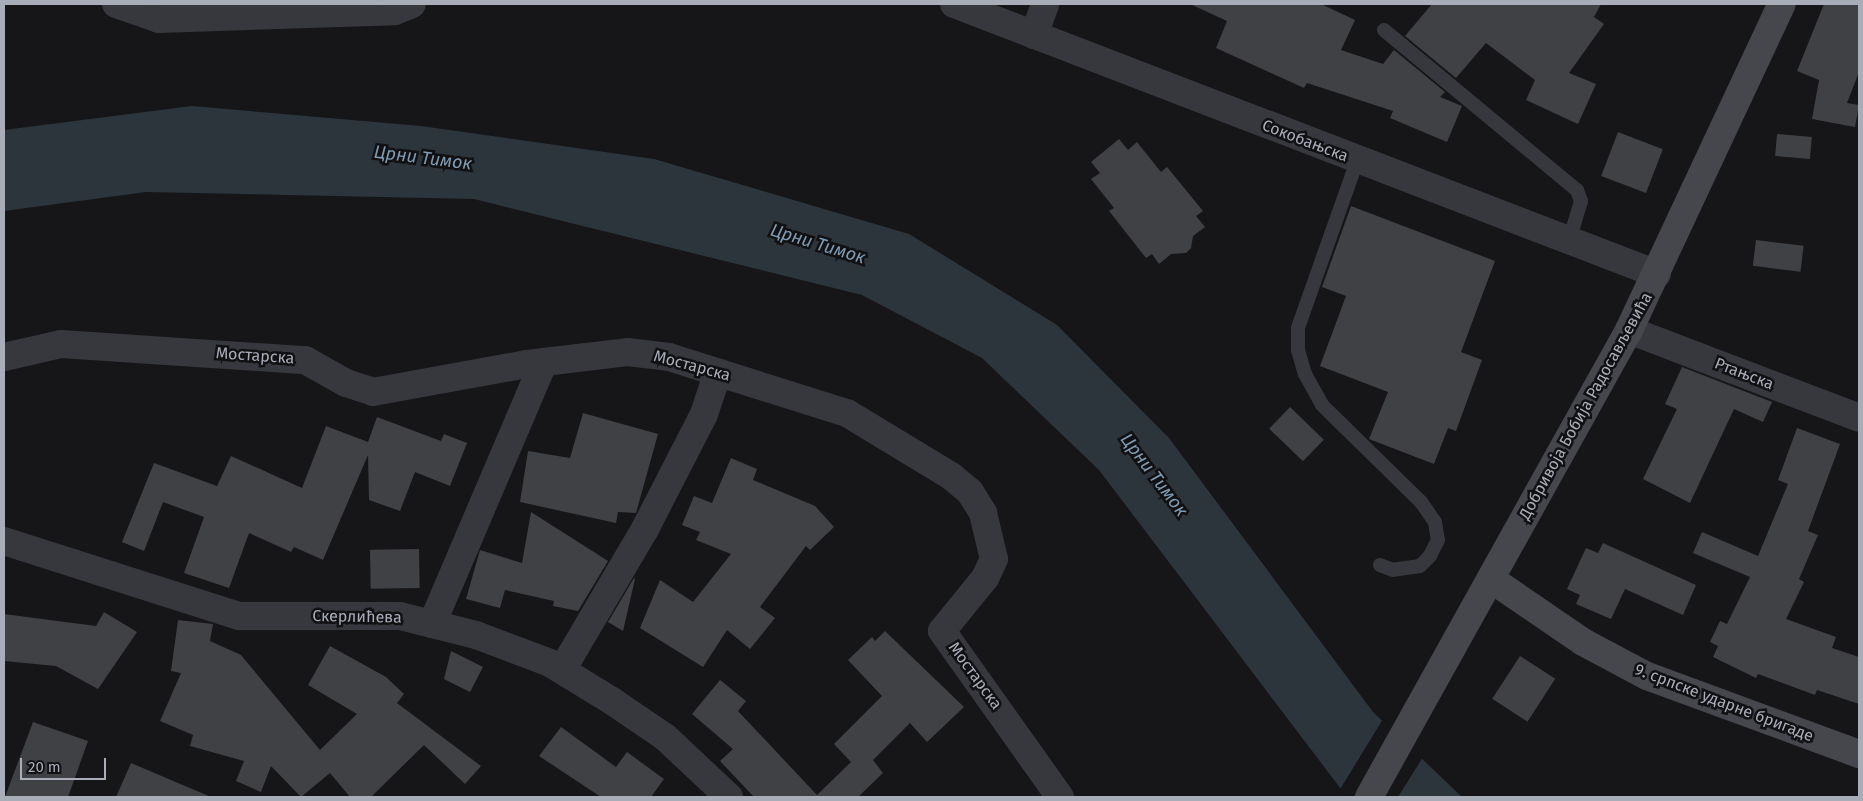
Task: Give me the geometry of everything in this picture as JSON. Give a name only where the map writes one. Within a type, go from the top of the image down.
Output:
[{"type":"street","points":[[116,4],[158,19],[395,11],[412,4]]},
{"type":"street","name":"Сокобањска","points":[[954,4],[1357,161],[1657,274]]},
{"type":"street","points":[[1034,35],[1045,4]]},
{"type":"street","name":"Добривоја Бобија Радосављевића","points":[[1369,797],[1629,330],[1657,274],[1782,4]]},
{"type":"street","name":"Ртањска","points":[[1629,330],[1859,418]]},
{"type":"street","name":"Мостарска","points":[[4,357],[61,344],[305,360],[346,382],[373,392],[544,362],[627,352],[669,357],[847,413],[951,476],[970,492],[983,513],[994,559],[985,578],[942,631],[1060,797]]},
{"type":"street","points":[[432,624],[544,362]]},
{"type":"street","points":[[562,670],[646,529],[704,414],[718,372]]},
{"type":"street","name":"Скерлићева","points":[[4,541],[239,616],[400,616],[476,635],[562,670],[665,737],[729,797]]},
{"type":"street","name":"9. српске ударне бригаде","points":[[1491,579],[1583,642],[1647,676],[1859,754]]},
{"type":"lane","points":[[1384,30],[1577,190],[1581,201],[1570,241]]},
{"type":"lane","points":[[1357,161],[1298,328],[1298,350],[1305,374],[1322,405],[1421,502],[1435,522],[1438,540],[1430,556],[1420,566],[1393,570],[1380,565]]},
{"type":"water","name":"Црни Тимок","points":[[192,106],[421,126],[654,159],[909,234],[1057,325],[1169,438],[1373,712],[1462,797],[1347,797],[1099,470],[982,358],[862,295],[474,199],[146,192],[4,211],[4,130]]},
{"type":"pier","points":[[1383,719],[1423,757],[1398,797],[1344,797],[1339,791]]},
{"type":"building","points":[[1190,4],[1321,4],[1355,20],[1341,50],[1383,64],[1394,50],[1445,92],[1440,97],[1462,106],[1447,142],[1390,118],[1393,111],[1307,83],[1304,88],[1216,48],[1227,21]]},
{"type":"building","points":[[1432,4],[1601,4],[1594,17],[1604,24],[1569,73],[1596,84],[1578,124],[1526,100],[1535,80],[1486,43],[1456,78],[1405,36]]},
{"type":"building","points":[[1824,4],[1859,4],[1859,72],[1847,103],[1859,105],[1855,127],[1812,119],[1819,80],[1797,71]]},
{"type":"building","points":[[1618,132],[1663,149],[1646,193],[1601,176]]},
{"type":"building","points":[[1777,134],[1812,137],[1810,159],[1775,156]]},
{"type":"building","points":[[1119,139],[1128,150],[1137,142],[1161,172],[1167,167],[1203,211],[1196,216],[1205,227],[1193,236],[1191,248],[1186,253],[1171,254],[1159,264],[1152,254],[1146,258],[1109,211],[1114,208],[1091,179],[1100,173],[1091,162]]},
{"type":"building","points":[[1351,206],[1495,261],[1461,352],[1482,360],[1456,431],[1448,428],[1434,464],[1369,439],[1388,392],[1320,366],[1346,296],[1322,287]]},
{"type":"building","points":[[1756,240],[1804,246],[1800,272],[1753,266]]},
{"type":"building","points":[[1682,367],[1772,402],[1763,422],[1734,409],[1690,503],[1643,479],[1677,409],[1665,404]]},
{"type":"building","points":[[1290,407],[1324,440],[1303,461],[1269,429]]},
{"type":"building","points":[[583,413],[658,434],[636,513],[618,512],[616,523],[520,502],[528,451],[570,458]]},
{"type":"building","points":[[377,417],[441,441],[444,434],[467,443],[450,486],[415,472],[400,511],[369,500],[368,455],[323,560],[294,547],[291,552],[249,533],[229,588],[184,573],[204,517],[163,502],[144,551],[122,542],[154,463],[217,486],[231,456],[302,488],[326,426],[368,442]]},
{"type":"building","points":[[1797,428],[1840,444],[1808,531],[1818,535],[1799,579],[1804,582],[1786,619],[1836,637],[1832,648],[1859,657],[1859,704],[1817,690],[1815,695],[1758,674],[1756,678],[1713,657],[1718,646],[1710,642],[1720,621],[1727,624],[1750,577],[1693,553],[1702,532],[1758,556],[1788,484],[1778,480]]},
{"type":"building","points":[[731,458],[757,469],[753,480],[815,506],[834,527],[810,550],[806,546],[760,607],[775,618],[750,649],[727,630],[703,667],[640,628],[660,580],[693,602],[731,554],[696,540],[700,532],[682,525],[694,496],[712,503]]},
{"type":"building","points":[[531,512],[608,561],[578,611],[553,606],[554,601],[505,590],[500,608],[466,599],[480,550],[522,563]]},
{"type":"building","points":[[1603,543],[1696,585],[1683,615],[1625,589],[1611,619],[1576,604],[1580,595],[1567,589],[1586,548],[1598,553]]},
{"type":"building","points":[[419,549],[420,588],[371,589],[370,550]]},
{"type":"building","points":[[635,579],[623,631],[608,622]]},
{"type":"building","points":[[104,612],[137,632],[98,689],[56,666],[4,661],[4,614],[96,626]]},
{"type":"building","points":[[178,620],[213,624],[210,641],[241,655],[320,750],[357,714],[308,685],[330,646],[386,677],[404,694],[397,703],[481,766],[465,784],[424,745],[371,797],[350,797],[330,773],[301,797],[271,766],[261,792],[236,781],[244,761],[190,746],[193,735],[160,721],[181,673],[171,671]]},
{"type":"building","points":[[885,631],[964,707],[927,742],[910,723],[873,760],[883,773],[858,797],[754,797],[720,761],[733,749],[692,714],[720,680],[746,701],[738,711],[817,795],[851,762],[834,744],[882,696],[848,660],[872,637],[875,641]]},
{"type":"building","points":[[451,651],[483,667],[470,692],[444,679]]},
{"type":"building","points":[[1520,656],[1555,679],[1527,722],[1492,699]]},
{"type":"building","points":[[33,722],[88,741],[68,797],[5,797]]},
{"type":"building","points":[[561,727],[616,767],[627,752],[664,779],[651,797],[601,797],[539,756]]},
{"type":"building","points":[[131,763],[211,797],[116,797]]}]
